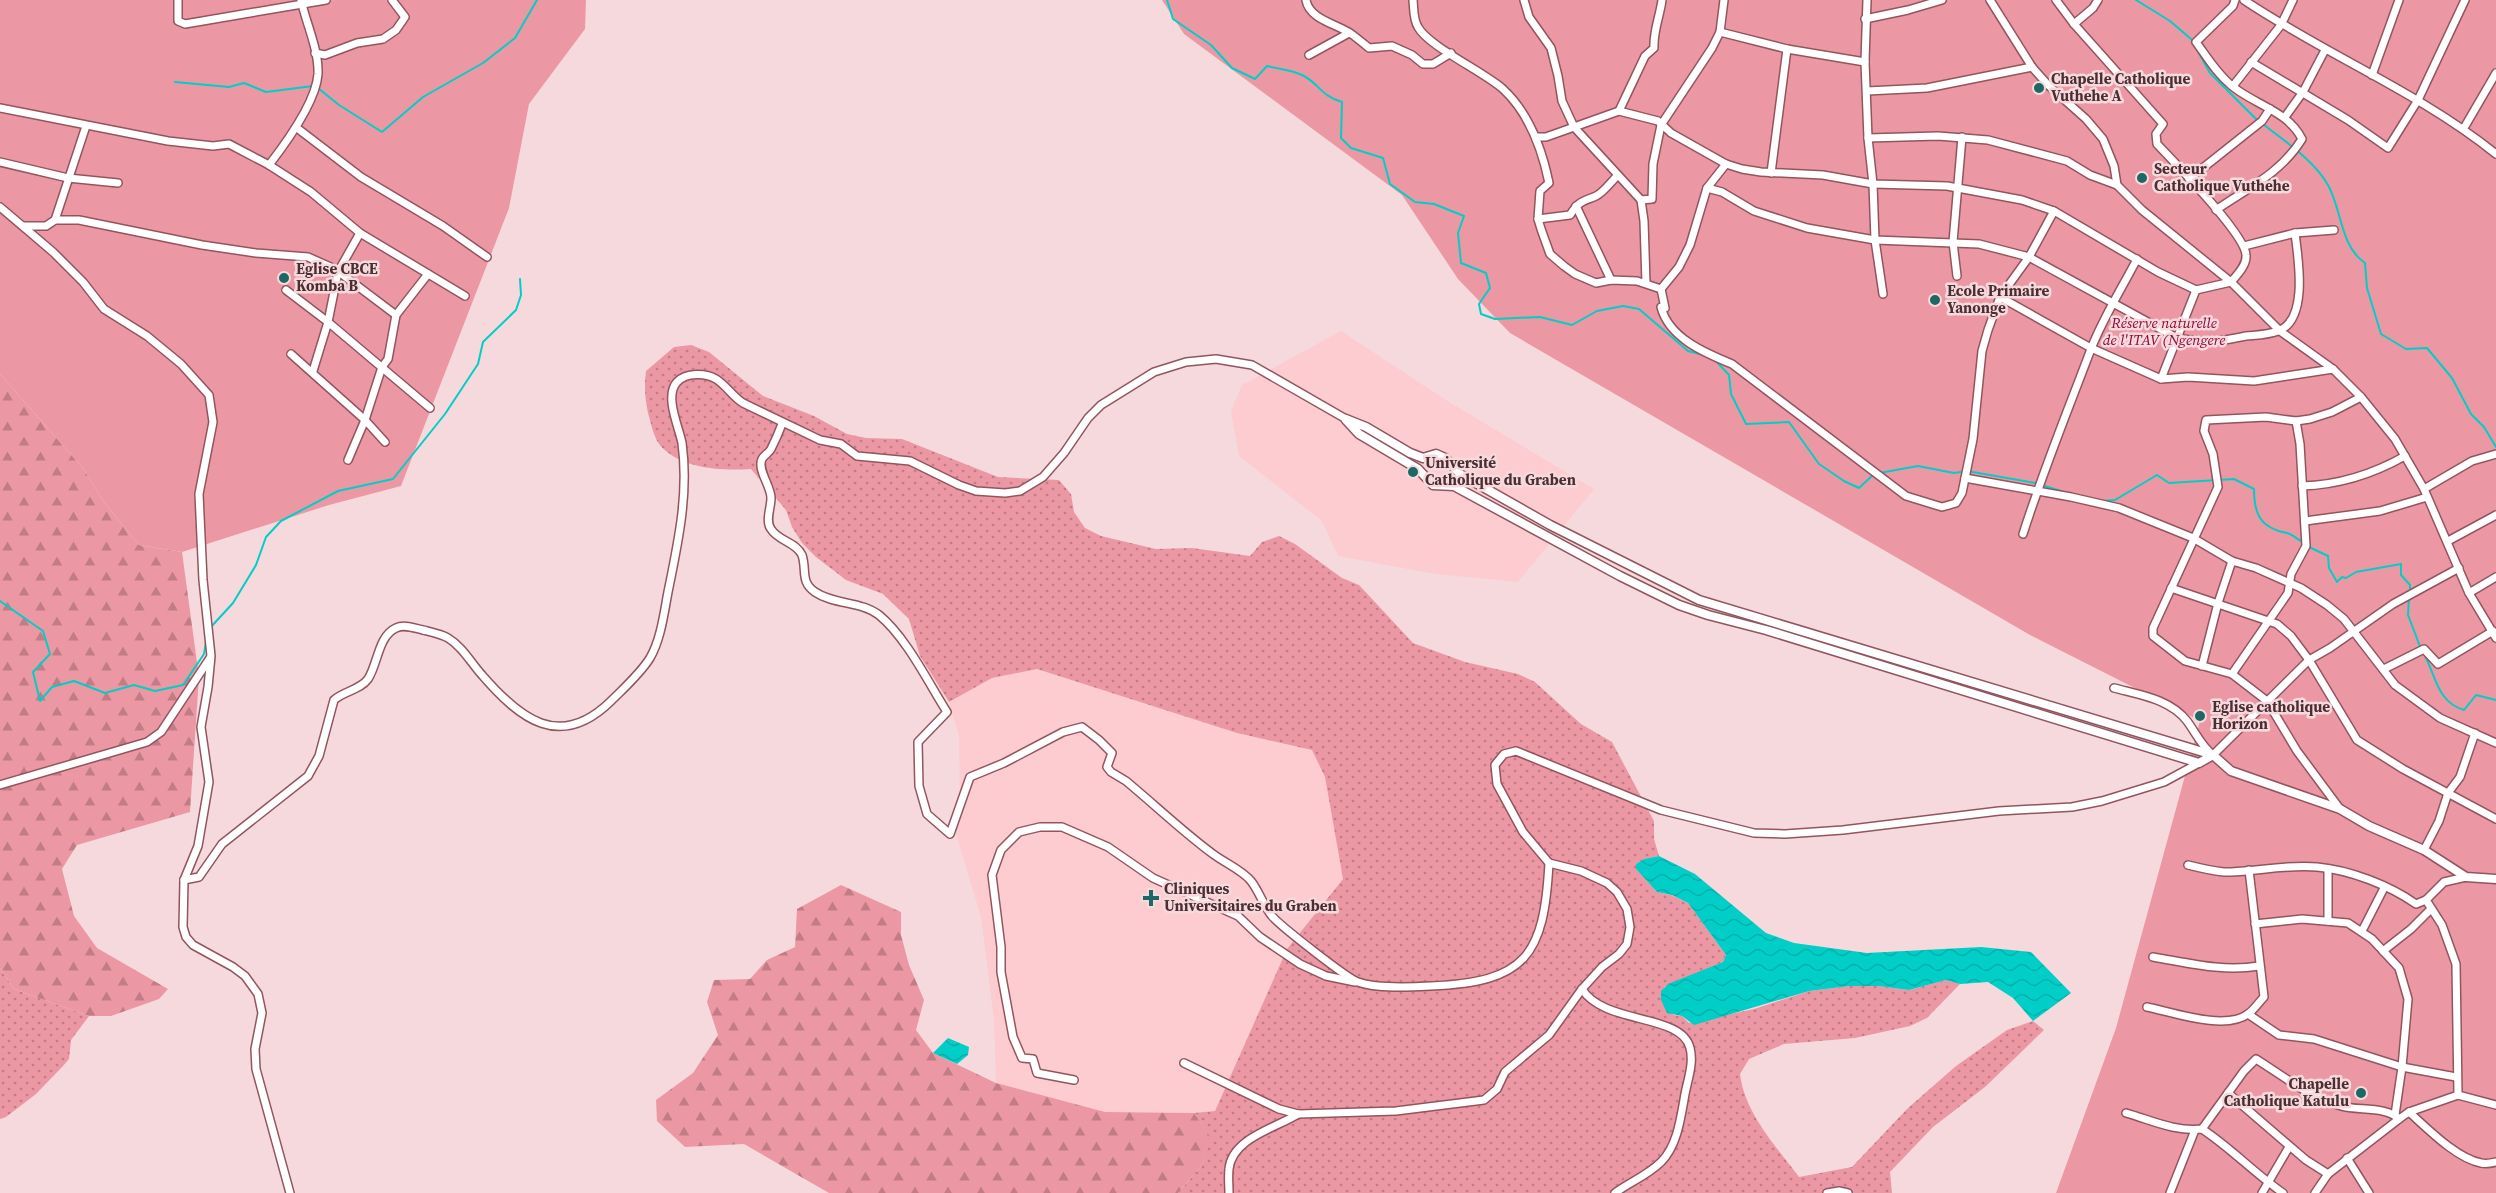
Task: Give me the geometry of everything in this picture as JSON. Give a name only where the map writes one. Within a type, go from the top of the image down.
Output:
[{"type":"street","points":[[178,0],[178,21],[185,24],[301,2],[326,0]]},
{"type":"street","points":[[315,53],[325,56],[357,44],[384,39],[396,30],[405,17],[392,0]]},
{"type":"street","points":[[1306,0],[1307,7],[1320,18],[1349,33],[1369,48],[1392,46],[1412,55],[1423,64],[1433,64],[1450,53]]},
{"type":"street","points":[[1413,0],[1414,17],[1421,32],[1502,88],[1515,101],[1537,138],[1548,183],[1540,191],[1538,219],[1550,254],[1575,274],[1596,283],[1611,280],[1646,283],[1661,289]]},
{"type":"street","points":[[1524,0],[1529,17],[1551,48],[1562,101],[1574,127],[1641,200],[1646,283]]},
{"type":"street","points":[[1619,111],[1646,56],[1654,48],[1653,36],[1660,17],[1662,0]]},
{"type":"street","points":[[1641,200],[1652,199],[1653,164],[1661,126],[1705,61],[1720,32],[1724,0]]},
{"type":"street","points":[[1867,0],[1865,62],[1868,138],[1873,184],[1875,240],[1883,294]]},
{"type":"street","points":[[1865,19],[1942,0]]},
{"type":"street","points":[[1990,0],[2032,67],[2049,86],[2086,119],[2103,139],[2114,166],[2117,185]]},
{"type":"street","points":[[1537,138],[1546,137],[1619,111],[1658,121],[1661,126],[1726,164],[1772,173],[1822,175],[1873,184],[1957,187],[1999,194],[2054,211],[2158,272],[2196,290],[2231,282],[2244,266],[2247,256],[2244,246],[2216,210],[2157,144],[2156,134],[2163,124],[2074,24],[2056,0]]},
{"type":"street","points":[[2074,24],[2093,8],[2098,0]]},
{"type":"street","points":[[2216,210],[2273,173],[2290,158],[2302,139],[2285,117],[2233,86],[2220,75],[2196,42],[2232,6],[2235,0]]},
{"type":"street","points":[[2244,0],[2281,25],[2418,100],[2464,128],[2496,154]]},
{"type":"street","points":[[2233,86],[2281,25],[2293,0]]},
{"type":"street","points":[[2372,75],[2399,0]]},
{"type":"street","points":[[2251,62],[2303,92],[2388,148],[2418,100],[2465,0]]},
{"type":"street","points":[[269,165],[297,128],[318,74],[315,53],[301,2]]},
{"type":"street","points":[[1720,32],[1787,49],[1865,62]]},
{"type":"street","points":[[1309,55],[1349,33]]},
{"type":"street","points":[[1772,173],[1787,49]]},
{"type":"street","points":[[2285,117],[2303,92],[2325,50]]},
{"type":"street","points":[[1867,91],[1927,88],[2032,67]]},
{"type":"street","points":[[2464,128],[2496,73]]},
{"type":"street","points":[[0,108],[168,141],[213,146],[230,144],[269,165],[311,192],[360,232],[465,296]]},
{"type":"street","points":[[2189,179],[2262,120],[2270,109]]},
{"type":"street","points":[[55,220],[86,126]]},
{"type":"street","points":[[297,128],[362,177],[443,226],[488,257]]},
{"type":"street","points":[[1868,138],[1962,137],[1988,140],[2067,161],[2090,175],[2117,185],[2142,210],[2231,282],[2280,331],[2333,369],[2361,396],[2395,439],[2424,489],[2469,593],[2494,635],[2438,664],[2422,649],[2384,669]]},
{"type":"street","points":[[1957,276],[1953,242],[1962,137]]},
{"type":"street","points":[[0,162],[68,178],[118,183]]},
{"type":"street","points":[[1661,289],[1679,267],[1690,245],[1707,188],[1726,164]]},
{"type":"street","points":[[1538,219],[1570,215],[1576,206],[1587,198],[1597,196],[1617,176]]},
{"type":"street","points":[[1707,188],[1722,192],[1754,211],[1807,228],[1875,240],[1979,244],[2029,257],[2177,338],[2216,343],[2280,331],[2292,318],[2298,306],[2299,267],[2295,233]]},
{"type":"street","points":[[1576,206],[1611,280]]},
{"type":"street","points":[[0,207],[24,226],[83,282],[104,309],[147,336],[181,364],[209,394],[213,422],[199,494],[206,620],[211,656],[201,727],[209,782],[198,846],[184,880],[183,927],[186,937],[193,945],[233,967],[258,994],[262,1013],[255,1049],[255,1069],[290,1193]]},
{"type":"street","points":[[1661,289],[1665,308],[1660,307],[1663,315],[1677,333],[1702,352],[1732,363],[1906,496],[1942,507],[1956,503],[1962,493],[1973,439],[1982,351],[2000,297],[2029,257],[2054,211]]},
{"type":"street","points":[[24,226],[46,226],[55,220],[80,220],[256,253],[308,257],[338,272],[396,315]]},
{"type":"street","points":[[2244,246],[2295,233],[2334,230]]},
{"type":"street","points":[[313,371],[328,322],[338,272],[360,232]]},
{"type":"street","points":[[2023,534],[2038,486],[2091,348],[2137,259]]},
{"type":"street","points":[[348,460],[365,420],[382,367],[388,359],[396,315],[428,274]]},
{"type":"street","points":[[2161,379],[2196,290]]},
{"type":"street","points":[[286,291],[328,322],[430,408]]},
{"type":"street","points":[[2000,297],[2091,348],[2161,379],[2188,377],[2254,381],[2333,369]]},
{"type":"street","points":[[291,354],[313,371],[385,442]]},
{"type":"street","points":[[184,880],[199,877],[222,844],[308,776],[320,756],[334,700],[364,683],[373,670],[383,642],[398,627],[410,627],[449,639],[461,648],[505,698],[522,713],[540,723],[550,726],[578,725],[600,712],[638,674],[651,657],[665,609],[682,508],[682,443],[672,399],[678,380],[697,375],[717,380],[732,396],[782,424],[820,440],[841,444],[856,456],[910,461],[967,488],[1005,493],[1020,491],[1043,477],[1064,453],[1088,418],[1101,405],[1155,372],[1186,362],[1216,359],[1252,365],[1410,453],[1423,458],[1437,454],[1445,458],[1460,474],[1550,525],[1699,600],[2213,755]]},
{"type":"street","points":[[2340,809],[2297,751],[2266,701],[2232,674],[2185,661],[2153,636],[2153,628],[2218,487],[2213,454],[2204,431],[2206,420],[2266,417],[2296,421],[2332,412],[2361,396]]},
{"type":"street","points":[[1346,419],[1359,434],[1418,469],[1433,484],[1454,486],[1548,539],[1679,605],[2199,763]]},
{"type":"street","points":[[2232,674],[2288,593],[2289,582],[2307,546],[2296,421]]},
{"type":"street","points":[[782,424],[770,451],[762,457],[761,465],[771,497],[768,524],[772,531],[797,548],[802,556],[804,580],[817,594],[864,608],[877,614],[895,630],[947,712],[918,742],[919,786],[927,814],[950,834],[970,777],[1004,763],[1063,732],[1082,727],[1112,753],[1107,766],[1111,772],[1126,781],[1213,854],[1250,879],[1272,916],[1358,982]]},
{"type":"street","points":[[2424,489],[2482,456],[2496,454]]},
{"type":"street","points":[[2302,486],[2326,485],[2370,474],[2405,456]]},
{"type":"street","points":[[1418,469],[1423,458]]},
{"type":"street","points":[[1454,486],[1460,474]]},
{"type":"street","points":[[1966,474],[2038,486],[2119,508],[2193,538],[2232,561],[2289,582],[2327,605],[2354,630],[2395,686],[2440,718],[2496,743]]},
{"type":"street","points":[[2305,521],[2380,511],[2427,497]]},
{"type":"street","points":[[2448,541],[2496,515]]},
{"type":"street","points":[[2202,666],[2218,603],[2232,561]]},
{"type":"street","points":[[1184,1063],[1279,1109],[1298,1114],[1396,1111],[1484,1100],[1497,1089],[1505,1072],[1549,1035],[1582,989],[1628,944],[1630,927],[1627,909],[1617,892],[1607,882],[1581,871],[1549,863],[1522,832],[1497,784],[1495,765],[1504,754],[1516,751],[1523,753],[1660,810],[1754,833],[1785,834],[1843,830],[1999,811],[2072,807],[2112,799],[2164,783],[2213,755],[2309,660],[2393,604],[2459,568]]},
{"type":"street","points":[[2469,593],[2496,577]]},
{"type":"street","points":[[2171,588],[2277,624],[2291,636],[2309,660],[2357,740],[2403,769],[2496,819]]},
{"type":"street","points":[[0,785],[147,741],[161,732],[211,656]]},
{"type":"street","points":[[2114,688],[2156,700],[2178,712],[2204,749],[2231,771],[2340,809],[2369,826],[2424,850],[2466,877]]},
{"type":"street","points":[[2424,850],[2439,821],[2448,793],[2460,777],[2475,733]]},
{"type":"street","points":[[1074,1080],[1037,1073],[1033,1059],[1022,1058],[1014,1037],[1001,972],[1001,947],[992,875],[1002,850],[1019,832],[1040,827],[1062,827],[1108,847],[1153,878],[1238,916],[1260,937],[1300,964],[1326,976],[1399,987],[1465,984],[1501,975],[1524,958],[1538,937],[1546,906],[1549,863]]},
{"type":"street","points":[[2188,866],[2223,872],[2280,867],[2328,869],[2365,879],[2403,895],[2416,904],[2426,900],[2444,882],[2466,877],[2496,879]]},
{"type":"street","points":[[2328,869],[2328,921]]},
{"type":"street","points":[[2147,1007],[2204,1020],[2232,1020],[2248,1014],[2264,997],[2249,870]]},
{"type":"street","points":[[2362,931],[2384,888]]},
{"type":"street","points":[[2426,900],[2430,910],[2442,925],[2457,964],[2456,1077],[2458,1095]]},
{"type":"street","points":[[2383,951],[2430,910]]},
{"type":"street","points":[[2256,924],[2302,919],[2349,923],[2362,931],[2399,968],[2408,999],[2397,1117]]},
{"type":"street","points":[[2153,957],[2227,969],[2259,966]]},
{"type":"street","points":[[1582,989],[1586,996],[1606,1010],[1674,1029],[1684,1037],[1690,1047],[1691,1055],[1678,1131],[1672,1145],[1662,1162],[1616,1193]]},
{"type":"street","points":[[2248,1014],[2279,1035],[2314,1039],[2402,1067],[2456,1077]]},
{"type":"street","points":[[2170,1193],[2199,1129],[2256,1059],[2305,1092],[2327,1102],[2397,1117]]},
{"type":"street","points":[[2228,1093],[2289,1147],[2328,1174]]},
{"type":"street","points":[[2315,1193],[2328,1174],[2397,1117],[2458,1095],[2496,1105]]},
{"type":"street","points":[[2409,1112],[2433,1134],[2458,1152],[2481,1163],[2496,1162]]},
{"type":"street","points":[[2126,1113],[2144,1118],[2156,1125],[2199,1129],[2233,1150],[2267,1182],[2283,1193]]},
{"type":"street","points":[[1229,1193],[1228,1167],[1233,1154],[1243,1143],[1298,1114]]},
{"type":"street","points":[[2262,1193],[2289,1147]]},
{"type":"street","points":[[2347,1158],[2369,1193]]},
{"type":"street","points":[[1827,1193],[1839,1191],[1848,1193]]},
{"type":"shaded area","name":"Université Catholique du Graben","points":[[1341,331],[1446,400],[1594,489],[1518,582],[1436,574],[1338,556],[1322,521],[1239,456],[1231,411],[1242,385]]},
{"type":"shaded area","name":"Cliniques Universitaires du Graben","points":[[1037,669],[1237,733],[1312,750],[1325,777],[1343,879],[1287,949],[1215,1111],[1194,1113],[1105,1112],[996,1083],[994,1021],[981,917],[956,834],[960,807],[959,736],[949,702],[992,678]]},
{"type":"green space","points":[[0,0],[586,0],[585,29],[529,104],[509,208],[401,486],[329,505],[182,552],[139,545],[104,502],[83,468],[0,374]]},
{"type":"green space","name":"Réserve naturelle de l'ITAV (Ngengere","points":[[1162,0],[2496,0],[2496,1193],[2056,1193],[2116,1028],[2200,721],[2030,635],[1510,333],[1458,279],[1402,195],[1184,34]]},
{"type":"green space","points":[[691,345],[709,352],[763,396],[814,416],[847,434],[866,438],[902,439],[998,477],[1059,480],[1071,494],[1074,512],[1085,528],[1101,536],[1156,549],[1192,548],[1250,556],[1262,542],[1279,536],[1295,544],[1342,578],[1359,585],[1413,643],[1465,662],[1518,674],[1535,682],[1581,724],[1612,742],[1654,821],[1654,839],[1659,856],[1644,859],[1636,864],[1636,869],[1657,892],[1671,895],[1688,903],[1726,955],[1723,962],[1664,987],[1673,1015],[1682,1016],[1689,1023],[1754,1009],[1809,991],[1850,986],[1878,986],[1909,990],[1946,980],[1960,984],[1927,1018],[1910,1026],[1855,1038],[1784,1044],[1749,1059],[1740,1074],[1748,1103],[1763,1129],[1799,1177],[1852,1167],[1907,1109],[1956,1066],[2007,1030],[2033,1021],[2044,1030],[1985,1087],[1933,1127],[1890,1172],[1892,1193],[1178,1193],[1202,1165],[1210,1138],[1194,1113],[1215,1111],[1287,949],[1343,879],[1325,777],[1312,750],[1237,733],[1037,669],[992,678],[949,702],[920,656],[909,619],[883,594],[846,580],[816,557],[802,543],[792,527],[786,510],[751,469],[702,467],[678,459],[659,444],[647,408],[646,371],[674,347]]},
{"type":"green space","points":[[0,374],[83,468],[104,502],[139,545],[182,552],[199,677],[190,812],[77,845],[62,869],[74,916],[97,948],[168,989],[159,999],[111,1016],[89,1016],[14,989],[0,968]]},
{"type":"green space","points":[[841,885],[901,912],[901,935],[909,965],[924,1000],[916,1030],[933,1053],[996,1083],[1105,1112],[1194,1113],[1211,1138],[1202,1165],[1178,1193],[829,1193],[744,1144],[685,1147],[657,1121],[656,1100],[693,1073],[718,1035],[707,1002],[714,980],[750,979],[767,960],[795,947],[797,909]]},
{"type":"green space","points":[[0,968],[14,989],[89,1016],[71,1040],[69,1059],[63,1066],[36,1094],[0,1119]]},
{"type":"water","points":[[1659,856],[1695,874],[1766,933],[1794,943],[1867,953],[1981,947],[2031,952],[2071,993],[2033,1021],[2013,998],[1988,982],[1960,984],[1946,980],[1909,990],[1878,986],[1850,986],[1809,991],[1694,1025],[1682,1016],[1667,1013],[1661,1000],[1661,991],[1668,984],[1723,962],[1726,955],[1688,903],[1672,895],[1657,892],[1636,869],[1636,864],[1644,859]]},
{"type":"water","points":[[948,1038],[969,1047],[968,1055],[957,1064],[933,1053]]},
{"type":"waterway","points":[[318,88],[339,105],[382,132],[423,97],[483,63],[515,38],[537,0]]},
{"type":"waterway","points":[[1167,0],[1173,19],[1211,45],[1232,68],[1255,79],[1267,66],[1295,72],[1309,79],[1329,96],[1342,102],[1341,138],[1351,148],[1383,158],[1390,184],[1415,202],[1434,204],[1464,216],[1458,233],[1461,263],[1486,273],[1490,288],[1479,304],[1481,314],[1495,319],[1540,317],[1572,325],[1597,311],[1623,306],[1639,309],[1688,351],[1707,356]]},
{"type":"waterway","points":[[2136,0],[2170,21],[2191,39],[2210,73],[2258,121]]},
{"type":"waterway","points":[[175,82],[229,87],[244,83],[266,92],[313,86]]},
{"type":"waterway","points":[[2263,124],[2307,159],[2328,185],[2346,237],[2357,256],[2365,263],[2367,288],[2381,334],[2406,349],[2427,348],[2452,378],[2471,414],[2484,427],[2496,447]]},
{"type":"waterway","points":[[210,628],[233,603],[256,565],[266,537],[281,521],[338,491],[393,479],[445,414],[478,364],[483,342],[516,310],[521,295],[520,279]]},
{"type":"waterway","points":[[1715,360],[1729,375],[1731,394],[1746,424],[1789,422],[1819,464],[1859,488],[1874,474]]},
{"type":"waterway","points":[[1879,473],[1918,466],[1954,473],[1967,471],[2035,483],[2071,494]]},
{"type":"waterway","points":[[2102,501],[2115,500],[2157,475],[2169,483],[2234,479],[2254,489],[2257,513],[2270,528],[2303,542]]},
{"type":"waterway","points":[[2307,546],[2328,556],[2329,568],[2337,582],[2342,577],[2346,578],[2356,572],[2401,564],[2401,575],[2410,585],[2410,592]]},
{"type":"waterway","points":[[2409,597],[2408,615],[2421,649]]},
{"type":"waterway","points":[[0,601],[43,631],[50,654],[33,672],[40,701],[52,687],[74,681],[105,693],[134,685],[155,691],[183,685],[204,654],[206,642]]},
{"type":"waterway","points":[[2424,654],[2438,687],[2448,701],[2455,706],[2464,710],[2476,695],[2496,700]]},
{"type":"place","name":"Chapelle Catholique Vuthehe A","points":[[2039,88]]},
{"type":"place","name":"Secteur Catholique Vuthehe","points":[[2142,178]]},
{"type":"place","name":"Eglise CBCE Komba B","points":[[284,278]]},
{"type":"place","name":"Ecole Primaire Yanonge","points":[[1935,300]]},
{"type":"place","name":"Université Catholique du Graben","points":[[1413,472]]},
{"type":"place","name":"Eglise catholique Horizon","points":[[2200,716]]},
{"type":"place","name":"Cliniques Universitaires du Graben","points":[[1151,898]]},
{"type":"place","name":"Chapelle Catholique Katulu","points":[[2361,1093]]}]
